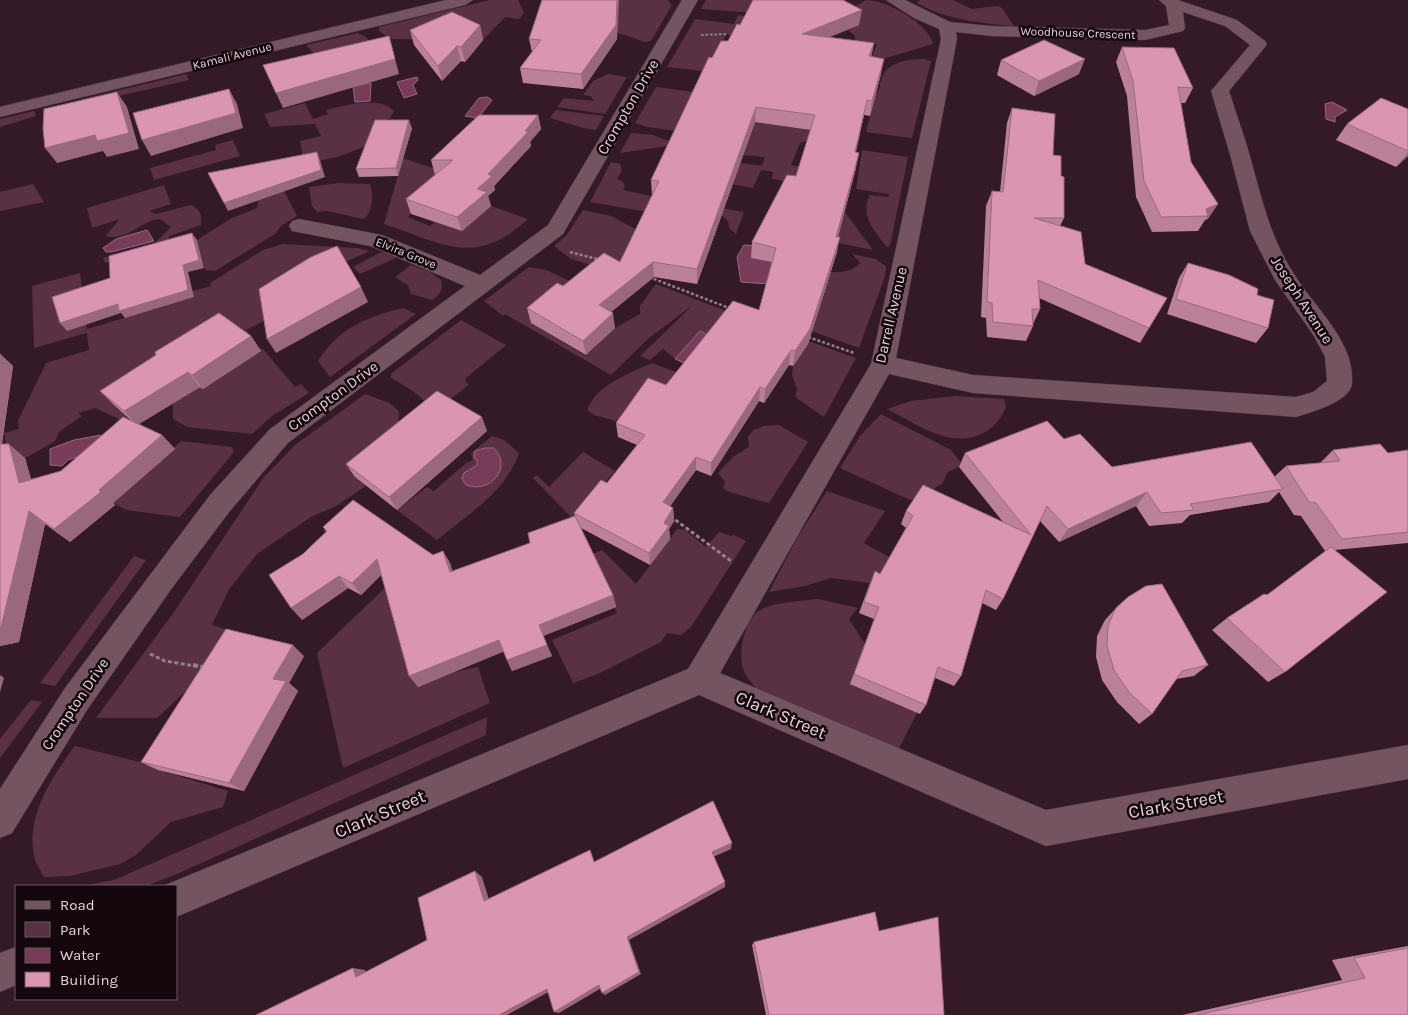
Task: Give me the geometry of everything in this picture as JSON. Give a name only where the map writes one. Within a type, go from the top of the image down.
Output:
[{"type":"street","name":"Kamali Avenue","points":[[0,112],[465,0]]},
{"type":"street","name":"Crompton Drive","points":[[0,821],[76,699],[220,503],[279,436],[556,229],[690,0]]},
{"type":"street","points":[[894,0],[920,15],[947,26]]},
{"type":"street","name":"Woodhouse Crescent","points":[[947,26],[991,31],[1145,35],[1177,28],[1170,2]]},
{"type":"street","name":"Joseph Avenue","points":[[883,364],[973,384],[1296,407],[1322,399],[1340,384],[1337,356],[1324,332],[1286,280],[1260,231],[1242,158],[1220,91],[1259,44],[1231,23],[1170,2]]},
{"type":"street","name":"Darrell Avenue","points":[[699,680],[883,364],[949,39],[947,26]]},
{"type":"street","name":"Elvira Grove","points":[[299,226],[375,240],[481,284]]},
{"type":"street","name":"Clark Street","points":[[178,898],[699,680],[1046,828],[1408,762]]},
{"type":"street","points":[[0,973],[15,966]]},
{"type":"path","points":[[707,35],[727,34]]},
{"type":"path","points":[[642,275],[733,310]]},
{"type":"path","points":[[804,336],[883,364]]},
{"type":"path","points":[[665,514],[733,562]]},
{"type":"path","points":[[119,640],[165,661],[208,667]]},
{"type":"green space","points":[[490,0],[518,0],[524,13],[519,19],[505,17],[483,40],[390,39],[379,31],[379,27]]},
{"type":"green space","points":[[578,0],[668,0],[672,5],[651,41],[645,42],[612,31],[618,1]]},
{"type":"green space","points":[[706,0],[759,0],[756,13],[701,9]]},
{"type":"green space","points":[[866,0],[885,4],[906,14],[923,28],[930,36],[933,44],[869,63],[877,44],[855,43],[855,36],[848,30],[859,25],[849,10]]},
{"type":"green space","points":[[920,0],[953,0],[972,9],[997,6],[1002,8],[1014,26],[976,22],[952,17],[917,3]]},
{"type":"green space","points":[[738,15],[751,17],[737,39],[727,34],[719,46],[712,72],[667,67],[695,19],[734,24]]},
{"type":"green space","points":[[358,33],[366,37],[373,45],[314,54],[306,45]]},
{"type":"green space","points":[[924,59],[931,61],[912,138],[866,132],[875,95],[879,90],[883,75],[898,63]]},
{"type":"green space","points":[[186,74],[189,80],[88,103],[79,100]]},
{"type":"green space","points":[[608,74],[627,77],[605,114],[557,107],[564,98],[594,101],[591,96],[583,95],[593,81]]},
{"type":"green space","points":[[656,87],[703,93],[692,133],[647,127],[635,123]]},
{"type":"green space","points":[[742,102],[808,130],[829,133],[800,143],[791,165],[802,167],[796,183],[772,179],[773,172],[761,170],[753,188],[727,183],[733,164],[739,165],[741,163],[762,166],[765,157],[743,155]]},
{"type":"green space","points":[[305,103],[313,119],[328,114],[326,110],[361,103],[379,104],[387,106],[394,111],[390,118],[376,126],[372,144],[337,157],[304,164],[300,141],[321,136],[315,124],[270,127],[264,114]]},
{"type":"green space","points":[[556,110],[604,116],[596,130],[550,118]]},
{"type":"green space","points":[[34,111],[36,116],[0,127],[0,119]]},
{"type":"green space","points":[[631,133],[653,135],[669,141],[668,146],[620,153]]},
{"type":"green space","points":[[233,140],[240,156],[154,180],[150,168],[216,150],[215,145]]},
{"type":"green space","points":[[862,150],[908,157],[890,246],[887,247],[870,223],[866,209],[870,195],[888,197],[889,194],[856,189]]},
{"type":"green space","points":[[403,158],[441,171],[408,217],[430,226],[435,222],[462,231],[491,206],[528,219],[509,234],[492,243],[475,247],[442,244],[384,224]]},
{"type":"green space","points":[[611,162],[620,164],[622,170],[617,179],[623,182],[625,186],[623,190],[660,198],[648,212],[590,202]]},
{"type":"green space","points":[[338,183],[370,184],[372,193],[371,208],[363,219],[327,211],[317,212],[312,206],[309,187]]},
{"type":"green space","points":[[33,184],[44,202],[0,211],[0,192]]},
{"type":"green space","points":[[164,185],[171,204],[149,211],[156,214],[191,205],[200,213],[201,225],[169,236],[169,242],[153,251],[105,263],[103,258],[155,243],[171,227],[160,219],[146,223],[127,234],[113,237],[105,236],[120,219],[92,228],[87,208]]},
{"type":"green space","points":[[284,191],[297,216],[281,226],[275,234],[215,271],[205,270],[197,240],[232,218],[257,208],[258,201]]},
{"type":"green space","points":[[710,206],[744,212],[736,234],[729,228],[728,221]]},
{"type":"green space","points":[[583,210],[611,216],[643,233],[631,258],[604,269],[571,259],[554,246],[566,236]]},
{"type":"green space","points":[[845,212],[873,250],[838,243],[788,223],[839,232]]},
{"type":"green space","points":[[283,244],[357,248],[370,251],[345,262],[326,289],[246,330],[252,337],[247,341],[229,328],[136,427],[95,408],[78,413],[82,416],[59,432],[55,441],[38,451],[25,458],[8,457],[4,433],[19,429],[18,421],[46,363],[89,350],[87,333],[34,348],[32,286],[80,273],[87,329],[161,307],[161,300],[211,286],[210,283],[263,250]]},
{"type":"green space","points":[[381,252],[396,258],[360,274],[353,267]]},
{"type":"green space","points":[[852,254],[875,259],[886,266],[885,276],[859,348],[783,321],[831,272],[847,271],[857,266],[860,263]]},
{"type":"green space","points":[[411,265],[430,272],[441,280],[441,292],[432,300],[411,294],[408,285],[395,277]]},
{"type":"green space","points":[[529,267],[546,270],[574,283],[531,323],[586,356],[615,328],[640,314],[640,306],[656,284],[734,314],[715,339],[700,331],[675,359],[663,349],[650,360],[640,356],[693,305],[649,338],[611,375],[505,314],[503,316],[484,301]]},
{"type":"green space","points":[[403,308],[416,314],[330,377],[318,361],[335,340],[344,332],[365,320]]},
{"type":"green space","points":[[461,320],[506,345],[465,379],[468,385],[466,387],[443,405],[428,404],[414,392],[390,377],[392,373]]},
{"type":"green space","points":[[797,337],[856,358],[824,417],[795,397],[797,390],[792,375]]},
{"type":"green space","points":[[257,348],[263,349],[295,387],[301,384],[309,393],[272,416],[252,434],[187,427],[173,419],[173,403],[200,387],[203,389],[232,370]]},
{"type":"green space","points":[[652,363],[716,387],[624,415],[616,421],[594,415],[587,410],[591,401],[606,387]]},
{"type":"green space","points":[[365,394],[389,403],[399,411],[397,443],[355,477],[366,486],[336,506],[311,517],[257,554],[230,588],[212,625],[252,637],[209,689],[185,692],[157,718],[96,718],[174,612],[264,477],[295,445]]},
{"type":"green space","points":[[955,396],[1004,399],[1006,407],[1002,416],[989,429],[969,438],[945,436],[933,432],[887,409],[911,401]]},
{"type":"green space","points":[[881,414],[951,450],[963,465],[948,472],[942,484],[910,500],[840,468],[860,436]]},
{"type":"green space","points":[[779,425],[808,442],[769,503],[729,492],[723,488],[725,482],[718,473],[733,457],[749,447],[748,437],[753,430],[764,426]]},
{"type":"green space","points":[[492,436],[504,440],[519,453],[505,480],[473,512],[437,540],[397,510],[427,487],[434,491],[466,463],[473,460],[471,453]]},
{"type":"green space","points":[[181,441],[232,447],[234,452],[180,517],[126,510],[113,503]]},
{"type":"green space","points":[[583,452],[615,471],[573,519],[533,478],[537,475],[549,487]]},
{"type":"green space","points":[[827,491],[885,511],[864,543],[891,558],[882,575],[870,583],[831,578],[805,586],[769,592],[797,538]]},
{"type":"green space","points":[[677,529],[685,530],[706,547],[719,532],[731,536],[734,535],[746,541],[691,627],[681,635],[667,633],[661,642],[598,674],[573,683],[552,640],[617,613],[591,555],[602,550],[636,584]]},
{"type":"green space","points":[[134,556],[146,560],[55,686],[40,683]]},
{"type":"green space","points":[[389,584],[418,686],[455,672],[478,667],[490,703],[343,768],[317,653]]},
{"type":"green space","points":[[818,599],[858,608],[849,619],[865,644],[917,713],[897,752],[759,692],[746,676],[741,651],[742,642],[747,626],[755,614],[767,607],[794,601]]},
{"type":"green space","points":[[31,700],[42,702],[0,758],[0,739]]},
{"type":"green space","points":[[487,717],[486,735],[179,873],[149,885],[86,885],[114,880]]},
{"type":"green space","points":[[75,746],[160,767],[159,770],[228,791],[223,807],[171,822],[136,855],[120,864],[70,876],[44,877],[34,856],[34,826],[37,811],[58,770]]},
{"type":"water","points":[[417,77],[418,80],[413,85],[417,94],[404,98],[397,82]]},
{"type":"water","points":[[371,83],[370,101],[355,102],[353,86]]},
{"type":"water","points":[[487,97],[492,100],[478,118],[465,116],[479,98]]},
{"type":"water","points":[[1332,102],[1347,110],[1335,117],[1335,122],[1326,119],[1325,104]]},
{"type":"water","points":[[147,230],[154,241],[111,252],[106,252],[103,248],[116,239]]},
{"type":"water","points":[[744,245],[777,247],[769,284],[741,282],[737,257]]},
{"type":"water","points":[[700,331],[715,339],[695,368],[675,359]]},
{"type":"water","points":[[101,435],[103,447],[68,460],[62,466],[50,465],[50,449],[74,440]]},
{"type":"water","points":[[494,448],[501,463],[500,471],[490,483],[483,486],[466,485],[462,479],[464,473],[477,465],[477,460],[474,458],[475,451]]},
{"type":"building","points":[[542,0],[617,0],[616,25],[581,74],[520,68],[541,40],[529,39]]},
{"type":"building","points":[[753,0],[843,0],[862,10],[802,34],[874,43],[869,56],[884,59],[872,101],[867,100],[855,152],[859,153],[836,237],[840,237],[810,329],[795,351],[791,350],[765,389],[760,387],[711,463],[696,457],[663,502],[673,508],[664,523],[669,526],[649,553],[574,513],[601,480],[607,483],[645,435],[616,423],[648,378],[666,385],[733,301],[759,310],[776,248],[752,242],[787,175],[796,176],[815,115],[756,107],[697,269],[653,262],[599,305],[613,313],[583,341],[527,308],[557,283],[563,286],[604,253],[620,262],[659,181],[651,180],[709,57],[712,58],[721,41],[728,41],[737,24],[740,25]]},
{"type":"building","points":[[452,12],[480,25],[461,47],[457,46],[438,66],[410,30]]},
{"type":"building","points":[[389,36],[395,59],[276,93],[263,65]]},
{"type":"building","points":[[1044,40],[1085,59],[1039,81],[1001,60]]},
{"type":"building","points":[[1122,47],[1174,48],[1193,88],[1178,87],[1191,162],[1218,204],[1206,209],[1208,216],[1161,217],[1144,181],[1133,81]]},
{"type":"building","points":[[229,89],[236,113],[142,140],[133,113]]},
{"type":"building","points":[[117,92],[129,133],[97,141],[95,135],[45,148],[43,129],[44,109]]},
{"type":"building","points":[[1381,98],[1408,109],[1408,151],[1347,124]]},
{"type":"building","points":[[1012,108],[1055,114],[1053,155],[1061,156],[1061,176],[1064,177],[1064,218],[1034,218],[1081,232],[1085,264],[1167,298],[1149,328],[1038,280],[1040,309],[1032,309],[1033,326],[993,322],[992,303],[987,302],[992,191],[1003,192]]},
{"type":"building","points":[[479,115],[538,115],[525,131],[528,132],[488,174],[492,176],[477,189],[487,192],[457,217],[406,199],[453,160],[431,160]]},
{"type":"building","points":[[375,120],[409,120],[396,168],[356,169]]},
{"type":"building","points":[[317,152],[321,170],[224,203],[208,173]]},
{"type":"building","points":[[192,233],[199,260],[183,265],[188,290],[119,311],[118,304],[60,323],[52,297],[110,278],[109,256]]},
{"type":"building","points":[[337,246],[361,287],[267,339],[259,289],[311,257]]},
{"type":"building","points":[[1188,263],[1229,275],[1258,289],[1257,295],[1274,300],[1268,328],[1176,299]]},
{"type":"building","points":[[219,313],[251,336],[192,375],[188,372],[124,411],[100,391],[156,355],[155,352]]},
{"type":"building","points":[[437,391],[482,417],[389,497],[346,464]]},
{"type":"building","points":[[123,417],[162,435],[99,490],[101,492],[54,529],[29,511],[0,631],[0,444],[9,444],[19,483],[61,471]]},
{"type":"building","points":[[1047,421],[1064,439],[1080,434],[1112,467],[1251,442],[1283,489],[1190,504],[1194,510],[1161,513],[1147,492],[1068,529],[1047,506],[1003,599],[986,590],[961,676],[938,667],[926,705],[854,674],[879,607],[864,602],[875,571],[880,574],[913,516],[906,511],[923,485],[1031,535],[965,453]]},
{"type":"building","points":[[1380,444],[1388,453],[1408,450],[1408,532],[1342,539],[1316,503],[1309,502],[1286,466],[1340,461],[1333,450]]},
{"type":"building","points":[[353,500],[433,555],[443,551],[450,572],[530,543],[528,533],[575,516],[613,595],[539,625],[547,645],[507,660],[499,640],[409,676],[377,559],[352,583],[339,576],[291,608],[269,575],[303,554],[327,531],[323,527]]},
{"type":"building","points":[[1331,547],[1387,592],[1285,672],[1227,618],[1264,594],[1267,595]]},
{"type":"building","points":[[1162,584],[1208,665],[1182,671],[1152,714],[1129,692],[1114,670],[1107,646],[1108,625],[1116,608],[1128,597],[1146,586]]},
{"type":"building","points":[[226,629],[293,645],[273,679],[286,681],[229,783],[141,762]]},
{"type":"building","points":[[713,801],[732,843],[712,852],[725,882],[627,937],[639,972],[602,993],[599,985],[554,1012],[547,989],[499,1015],[256,1015],[353,968],[356,977],[427,940],[418,898],[475,871],[484,901],[590,850],[594,862]]},
{"type":"building","points":[[875,912],[879,931],[938,917],[944,1015],[769,1015],[754,942]]},
{"type":"building","points":[[1408,948],[1408,1015],[1197,1015],[1365,978],[1354,958]]}]
